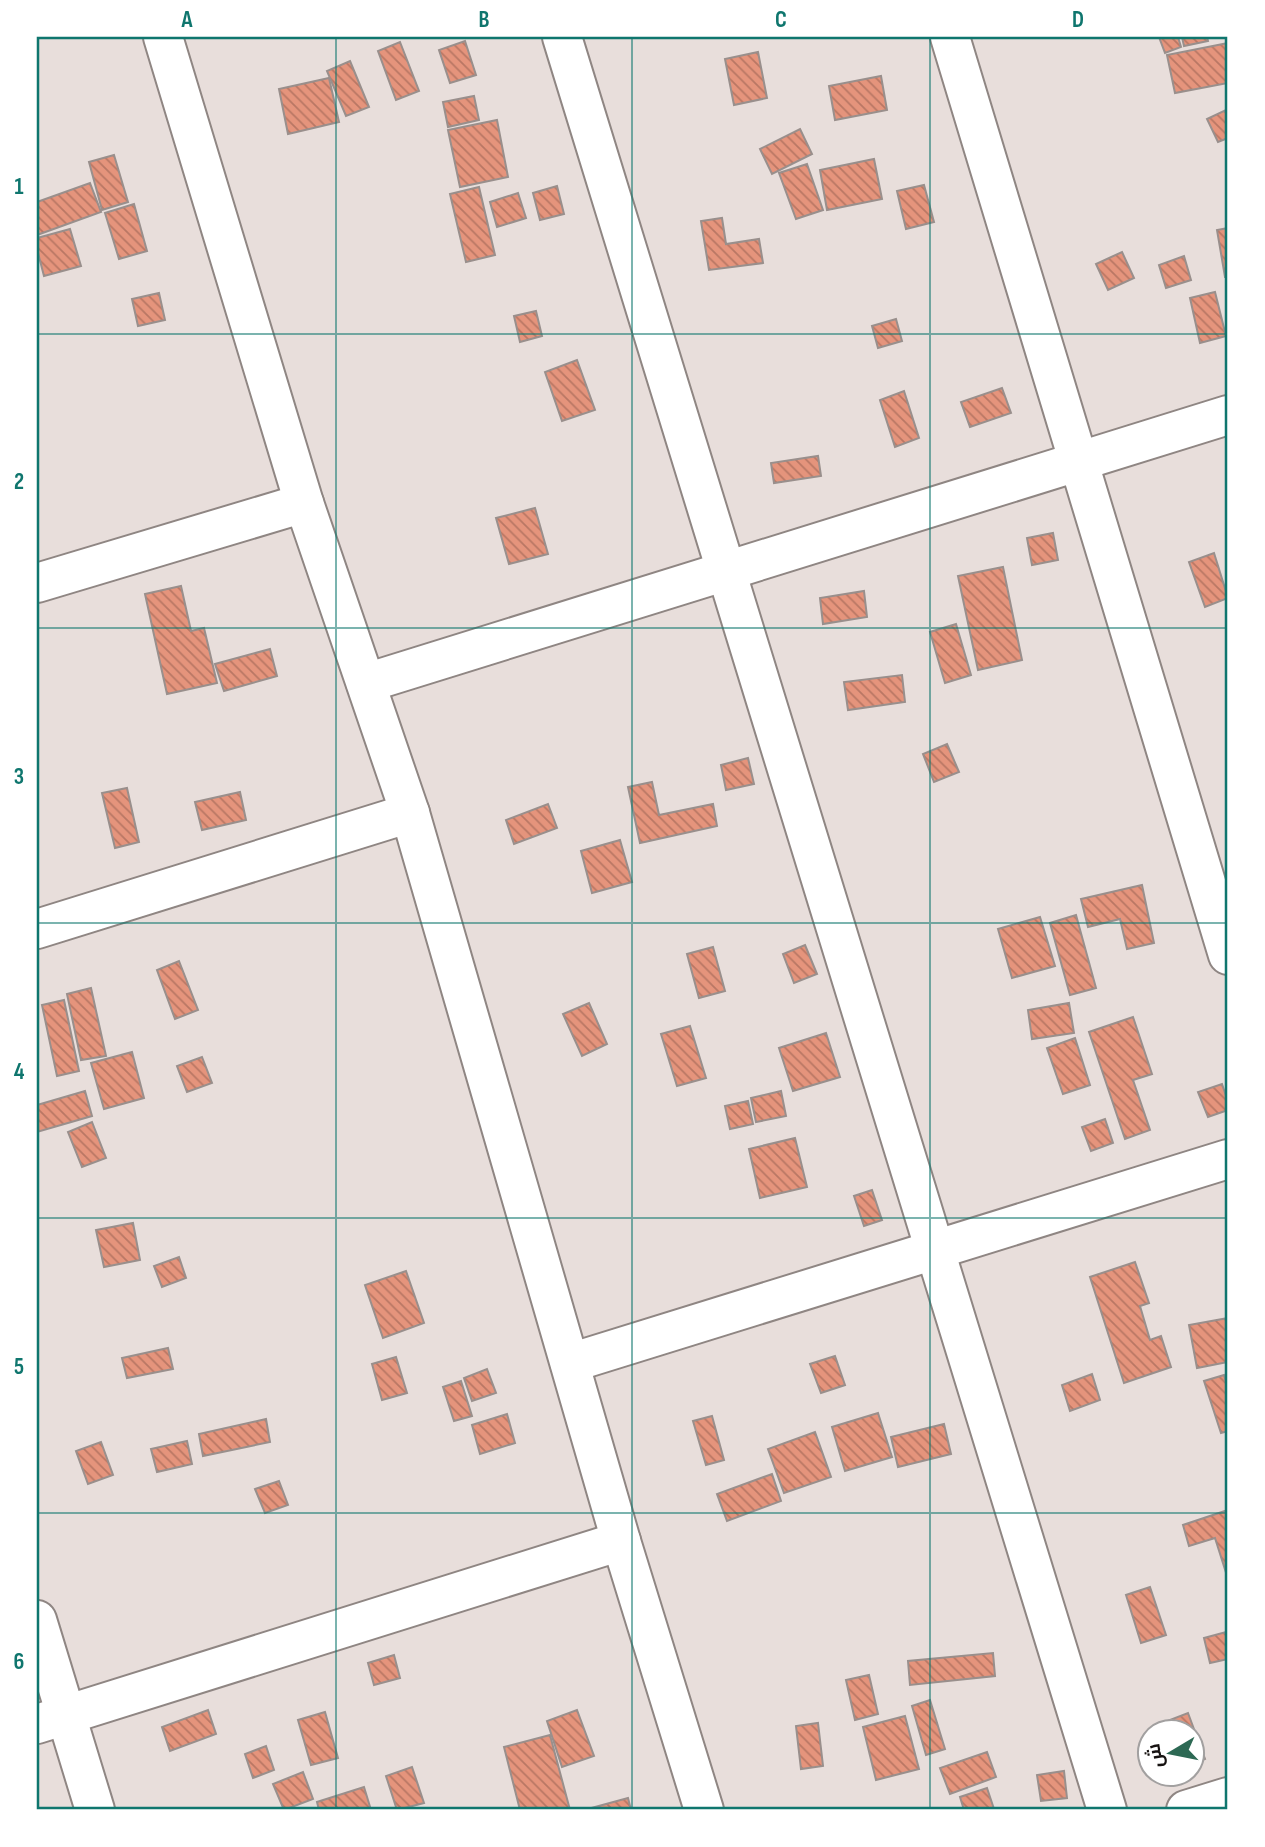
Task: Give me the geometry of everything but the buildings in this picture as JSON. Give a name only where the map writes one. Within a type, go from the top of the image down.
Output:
[{"type":"street","points":[[163,37],[304,503],[410,813],[621,1541],[704,1810]]},
{"type":"street","points":[[562,37],[1107,1810]]},
{"type":"street","points":[[950,37],[1228,955]]},
{"type":"street","points":[[366,683],[1228,415]]},
{"type":"street","points":[[37,583],[304,503]]},
{"type":"street","points":[[37,929],[410,813]]},
{"type":"street","points":[[570,1363],[1228,1159]]},
{"type":"street","points":[[51,1719],[621,1541]]},
{"type":"street","points":[[37,1620],[51,1719],[95,1810]]},
{"type":"street","points":[[1186,1810],[1228,1797]]}]
